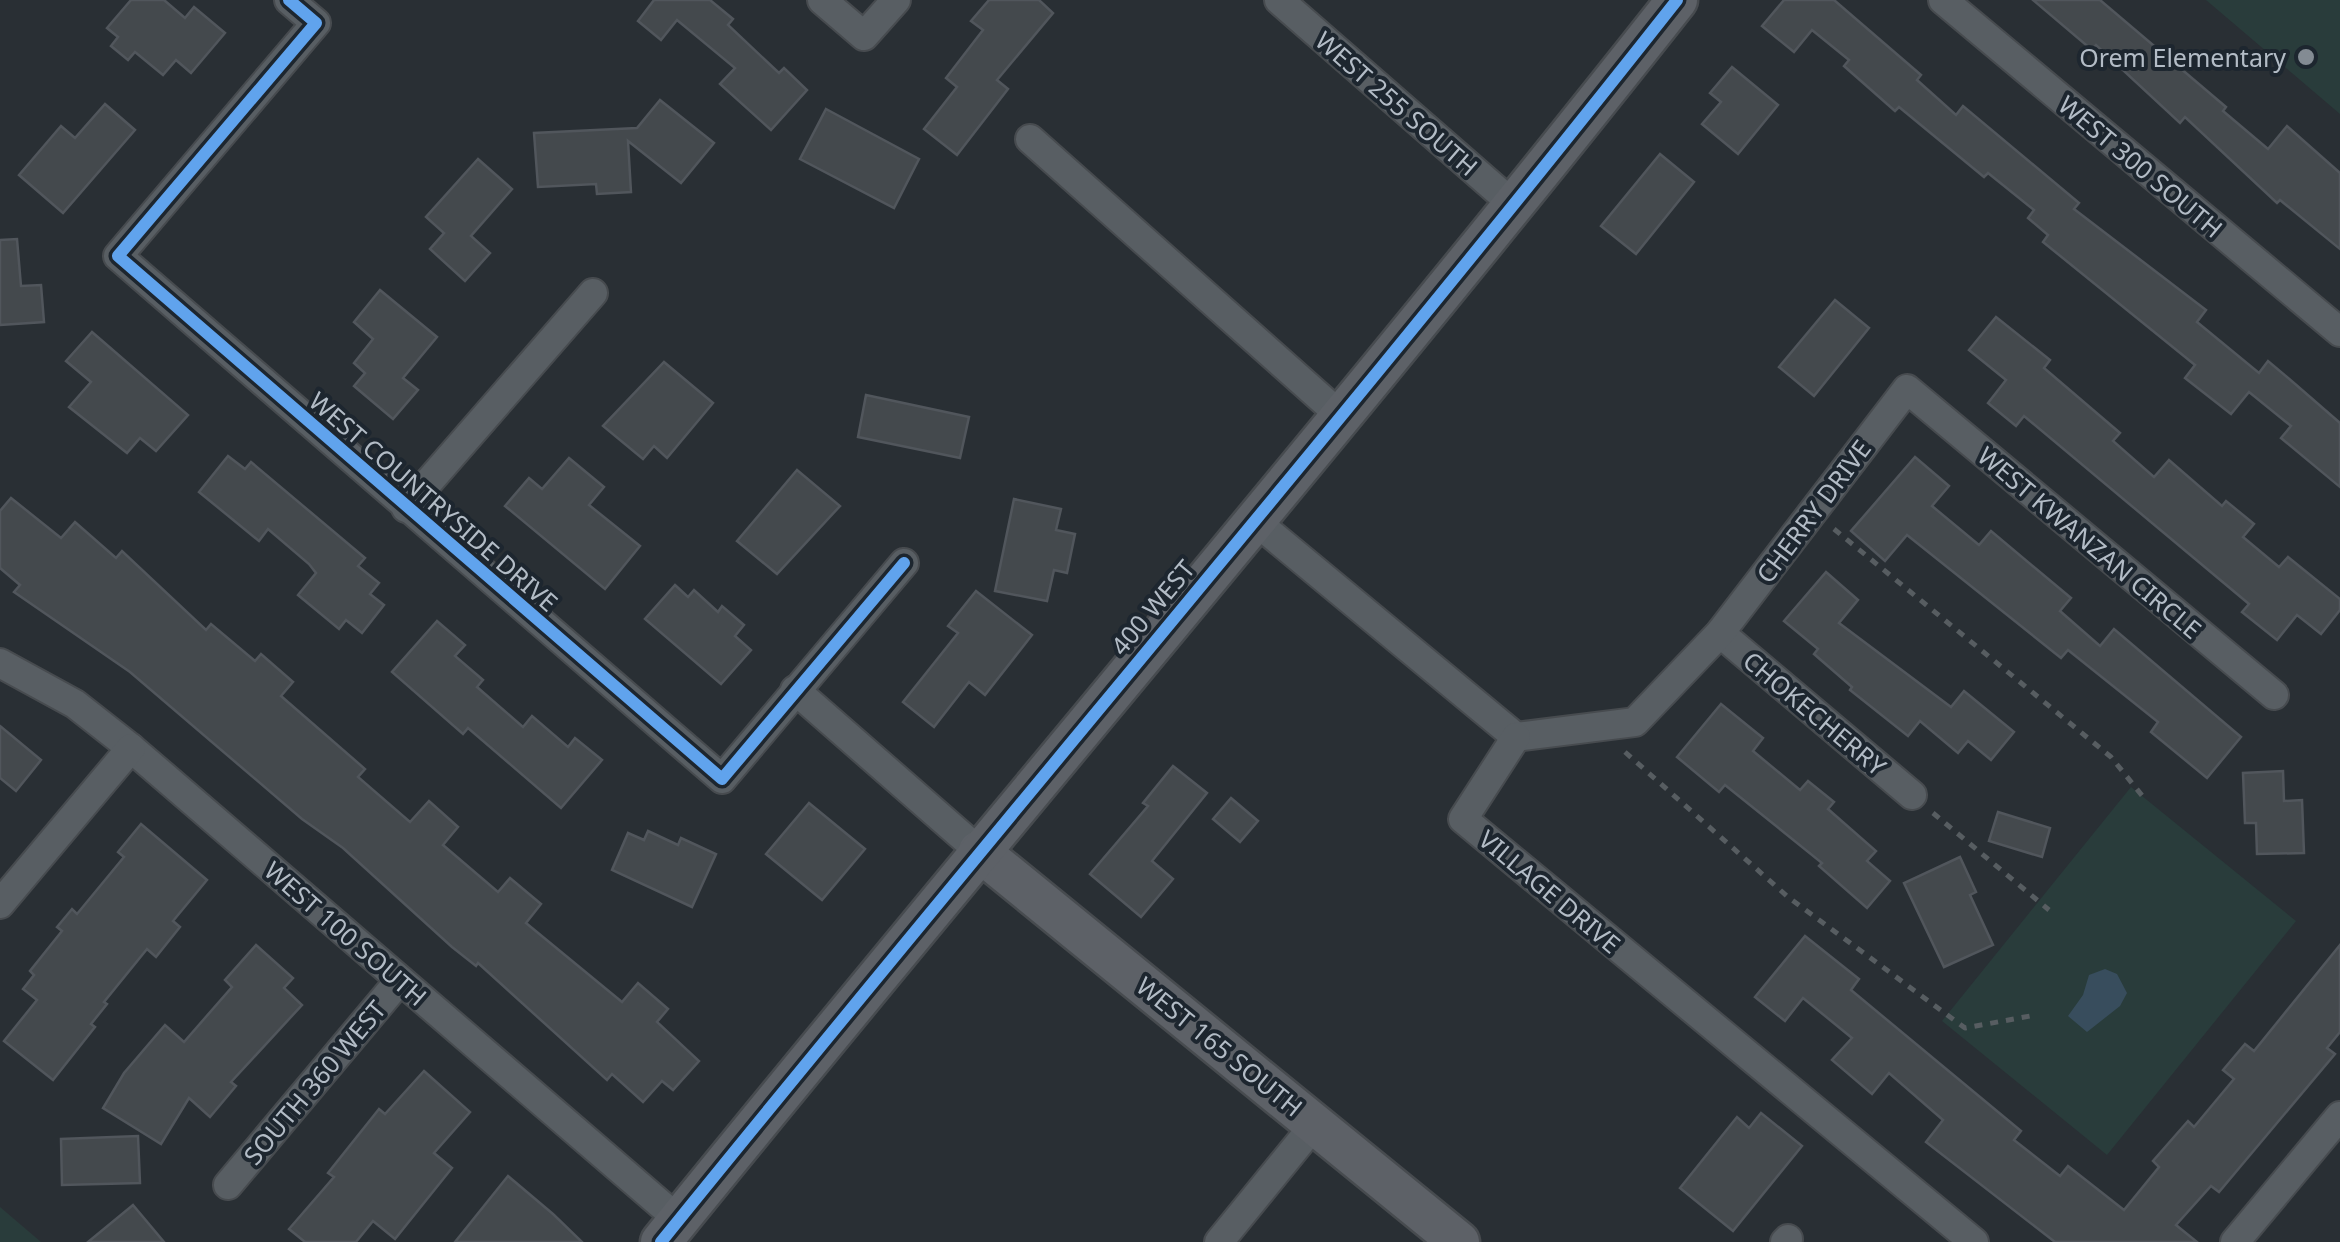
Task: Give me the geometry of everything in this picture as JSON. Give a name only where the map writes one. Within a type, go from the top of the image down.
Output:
[{"type":"main road","name":"400 WEST","points":[[670,1231],[979,851],[1515,206],[1678,0]]},
{"type":"main road","name":"WEST 165 SOUTH","points":[[979,851],[1460,1242]]},
{"type":"street","name":"WEST COUNTRYSIDE DRIVE","points":[[289,0],[316,23],[118,256],[722,779],[795,690]]},
{"type":"street","points":[[822,0],[864,36],[896,0]]},
{"type":"street","name":"WEST 255 SOUTH","points":[[1279,0],[1515,206]]},
{"type":"street","name":"WEST 300 SOUTH","points":[[1943,0],[2340,332]]},
{"type":"street","points":[[1030,139],[1340,416]]},
{"type":"street","points":[[406,508],[593,292]]},
{"type":"street","name":"CHERRY DRIVE","points":[[1720,633],[1906,388]]},
{"type":"street","name":"WEST KWANZAN CIRCLE","points":[[1906,388],[2274,695]]},
{"type":"street","points":[[1254,520],[1516,738]]},
{"type":"street","points":[[904,563],[795,690],[979,851]]},
{"type":"street","name":"CHOKECHERRY","points":[[1516,738],[1635,722],[1720,633],[1912,795]]},
{"type":"street","name":"WEST 100 SOUTH","points":[[0,664],[75,704],[130,748],[400,980],[670,1231]]},
{"type":"street","name":"VILLAGE DRIVE","points":[[1516,738],[1463,819],[1974,1242]]},
{"type":"street","points":[[0,904],[130,748]]},
{"type":"street","name":"SOUTH 360 WEST","points":[[228,1184],[400,980]]},
{"type":"street","points":[[2235,1242],[2340,1116]]},
{"type":"street","points":[[1218,1242],[1315,1124]]},
{"type":"path","points":[[1813,512],[2111,757],[2144,798]]},
{"type":"path","points":[[1596,727],[1788,897],[1965,1028],[2030,1016]]},
{"type":"path","points":[[1912,795],[2049,910]]},
{"type":"green space","name":"Orem Elementary","points":[[2206,0],[2340,0],[2340,114]]},
{"type":"green space","points":[[2131,787],[2296,921],[2107,1155],[1942,1021]]},
{"type":"green space","points":[[0,1207],[41,1242],[0,1242]]},
{"type":"water","points":[[2105,969],[2117,974],[2127,993],[2120,1006],[2087,1032],[2068,1016],[2083,995],[2089,975]]},
{"type":"building","points":[[131,0],[164,0],[185,18],[194,7],[225,33],[191,73],[176,60],[163,75],[135,52],[128,60],[111,46],[118,37],[107,28]]},
{"type":"building","points":[[654,0],[710,0],[733,19],[728,25],[779,73],[784,68],[807,90],[771,130],[720,84],[735,68],[677,20],[661,40],[638,21]]},
{"type":"building","points":[[989,0],[1039,0],[1053,13],[997,80],[1008,89],[957,155],[924,129],[957,87],[946,78],[983,30],[971,21]]},
{"type":"building","points":[[1784,0],[1834,0],[1921,75],[1917,80],[1956,115],[1963,106],[2079,203],[2074,209],[2206,310],[2197,322],[2259,373],[2268,361],[2340,423],[2340,487],[2281,438],[2291,426],[2249,392],[2231,414],[2185,378],[2195,365],[2043,242],[2048,235],[2028,218],[2034,210],[1988,173],[1984,177],[1899,107],[1895,111],[1844,66],[1849,60],[1812,30],[1794,52],[1762,26]]},
{"type":"building","points":[[2033,0],[2100,0],[2226,107],[2223,111],[2268,149],[2287,126],[2340,173],[2340,249],[2280,200],[2277,203],[2185,117],[2180,123],[2096,45],[2092,50]]},
{"type":"building","points":[[1732,67],[1778,105],[1738,154],[1702,124],[1721,102],[1710,93]]},
{"type":"building","points":[[660,100],[714,143],[681,183],[628,141],[631,192],[597,194],[596,184],[538,187],[534,133],[637,128]]},
{"type":"building","points":[[105,104],[135,130],[63,213],[19,175],[61,126],[75,138]]},
{"type":"building","points":[[826,109],[919,159],[894,208],[800,159]]},
{"type":"building","points":[[1660,154],[1694,182],[1636,254],[1601,226]]},
{"type":"building","points":[[478,159],[512,189],[471,236],[490,253],[465,281],[430,249],[444,233],[426,217]]},
{"type":"building","points":[[17,239],[21,286],[41,285],[44,322],[0,325],[0,240]]},
{"type":"building","points":[[380,290],[437,337],[403,378],[418,390],[393,419],[354,386],[365,373],[354,363],[373,339],[354,322]]},
{"type":"building","points":[[1835,300],[1869,328],[1814,396],[1779,367]]},
{"type":"building","points":[[1996,317],[2050,360],[2044,368],[2120,433],[2113,441],[2154,477],[2169,460],[2222,506],[2226,501],[2254,524],[2243,537],[2279,567],[2288,557],[2340,599],[2340,610],[2321,634],[2297,615],[2277,640],[2242,612],[2249,604],[2024,416],[2016,426],[1988,403],[2006,380],[1969,350]]},
{"type":"building","points":[[92,332],[188,415],[156,451],[140,438],[127,453],[69,407],[91,382],[66,361]]},
{"type":"building","points":[[664,362],[713,403],[667,458],[654,446],[643,459],[603,426]]},
{"type":"building","points":[[866,395],[969,417],[960,458],[858,437]]},
{"type":"building","points":[[228,456],[245,469],[251,462],[365,558],[358,566],[379,583],[370,594],[384,605],[362,633],[346,620],[339,629],[298,595],[316,573],[309,564],[268,529],[259,541],[199,492]]},
{"type":"building","points":[[1915,457],[1949,486],[1932,506],[1979,545],[1991,531],[2071,598],[2060,611],[2100,646],[2114,629],[2241,737],[2207,778],[2151,732],[2158,722],[2068,650],[2061,658],[1907,535],[1885,561],[1851,531]]},
{"type":"building","points":[[569,458],[604,487],[589,505],[640,546],[605,589],[505,506],[529,478],[542,489]]},
{"type":"building","points":[[797,470],[840,506],[777,574],[737,541]]},
{"type":"building","points":[[11,498],[61,538],[75,522],[116,558],[122,551],[206,630],[211,624],[255,661],[261,654],[293,682],[281,696],[365,769],[358,777],[410,822],[429,801],[458,827],[443,845],[498,892],[510,878],[541,904],[526,923],[622,1002],[638,983],[668,1009],[657,1022],[699,1061],[673,1090],[662,1081],[643,1102],[612,1074],[607,1080],[478,963],[476,966],[452,947],[343,848],[302,819],[130,672],[14,592],[20,585],[0,568],[0,511]]},
{"type":"building","points":[[1014,499],[1061,509],[1056,530],[1075,534],[1067,573],[1054,570],[1047,601],[995,591]]},
{"type":"building","points":[[1826,572],[1858,600],[1839,623],[1951,707],[1964,691],[2014,732],[1991,760],[1968,741],[1958,753],[1920,721],[1908,736],[1850,690],[1852,687],[1814,654],[1818,649],[1784,621]]},
{"type":"building","points":[[675,585],[688,597],[694,590],[718,612],[722,606],[744,625],[735,636],[751,650],[721,684],[645,619]]},
{"type":"building","points":[[976,591],[1032,635],[985,695],[969,682],[934,727],[903,702],[958,633],[948,626]]},
{"type":"building","points":[[437,621],[465,645],[455,656],[483,680],[477,687],[523,727],[532,716],[568,747],[575,738],[602,760],[561,808],[468,728],[463,734],[392,672]]},
{"type":"building","points":[[1721,704],[1763,738],[1753,751],[1800,790],[1808,781],[1834,802],[1828,809],[1876,851],[1867,861],[1890,881],[1867,908],[1819,866],[1822,863],[1725,785],[1719,792],[1677,757]]},
{"type":"building","points":[[0,726],[41,760],[16,791],[0,778]]},
{"type":"building","points":[[1173,766],[1207,793],[1152,861],[1173,879],[1141,917],[1090,874],[1148,806],[1143,803]]},
{"type":"building","points":[[2283,771],[2284,801],[2302,800],[2304,853],[2257,854],[2256,823],[2245,823],[2243,773]]},
{"type":"building","points":[[1231,798],[1258,821],[1240,842],[1213,819]]},
{"type":"building","points":[[809,803],[865,849],[822,900],[766,854]]},
{"type":"building","points":[[1998,812],[2050,828],[2042,857],[1989,841]]},
{"type":"building","points":[[141,824],[207,880],[173,921],[180,927],[156,957],[147,949],[104,1002],[107,1004],[91,1024],[95,1027],[53,1080],[4,1041],[37,1000],[23,989],[34,975],[30,971],[62,931],[57,927],[72,909],[77,914],[124,857],[118,852]]},
{"type":"building","points":[[648,831],[678,845],[681,838],[716,854],[692,907],[612,870],[628,833],[644,840]]},
{"type":"building","points":[[1960,857],[1976,892],[1970,895],[1993,945],[1944,967],[1904,883]]},
{"type":"building","points":[[1805,936],[1859,979],[1851,990],[2021,1131],[2014,1140],[2060,1176],[2068,1166],[2124,1210],[2159,1167],[2153,1161],[2188,1121],[2194,1127],[2234,1079],[2223,1070],[2245,1044],[2254,1051],[2340,945],[2340,1032],[2327,1048],[2335,1054],[2219,1192],[2211,1186],[2176,1225],[2197,1242],[2055,1242],[1926,1142],[1943,1120],[1889,1073],[1872,1094],[1832,1060],[1852,1038],[1803,998],[1785,1021],[1755,997]]},
{"type":"building","points":[[256,945],[293,978],[284,988],[302,1005],[231,1082],[236,1086],[210,1117],[189,1098],[161,1144],[103,1108],[124,1073],[165,1025],[184,1042],[232,987],[225,980]]},
{"type":"building","points":[[424,1071],[470,1112],[434,1153],[452,1168],[395,1239],[373,1221],[356,1242],[305,1242],[289,1229],[334,1177],[328,1173],[379,1109],[385,1114]]},
{"type":"building","points":[[1761,1113],[1802,1146],[1733,1231],[1680,1188],[1737,1117],[1749,1128]]},
{"type":"building","points":[[138,1136],[140,1183],[62,1185],[61,1139]]},
{"type":"building","points":[[508,1176],[553,1214],[582,1242],[455,1242]]},
{"type":"building","points":[[133,1205],[164,1242],[88,1242]]},
{"type":"cycle path","points":[[289,0],[316,23],[118,256],[722,779],[904,563]]},
{"type":"cycle path","points":[[661,1242],[1426,313],[1677,0]]},
{"type":"place","name":"Orem Elementary","points":[[2306,57]]}]
